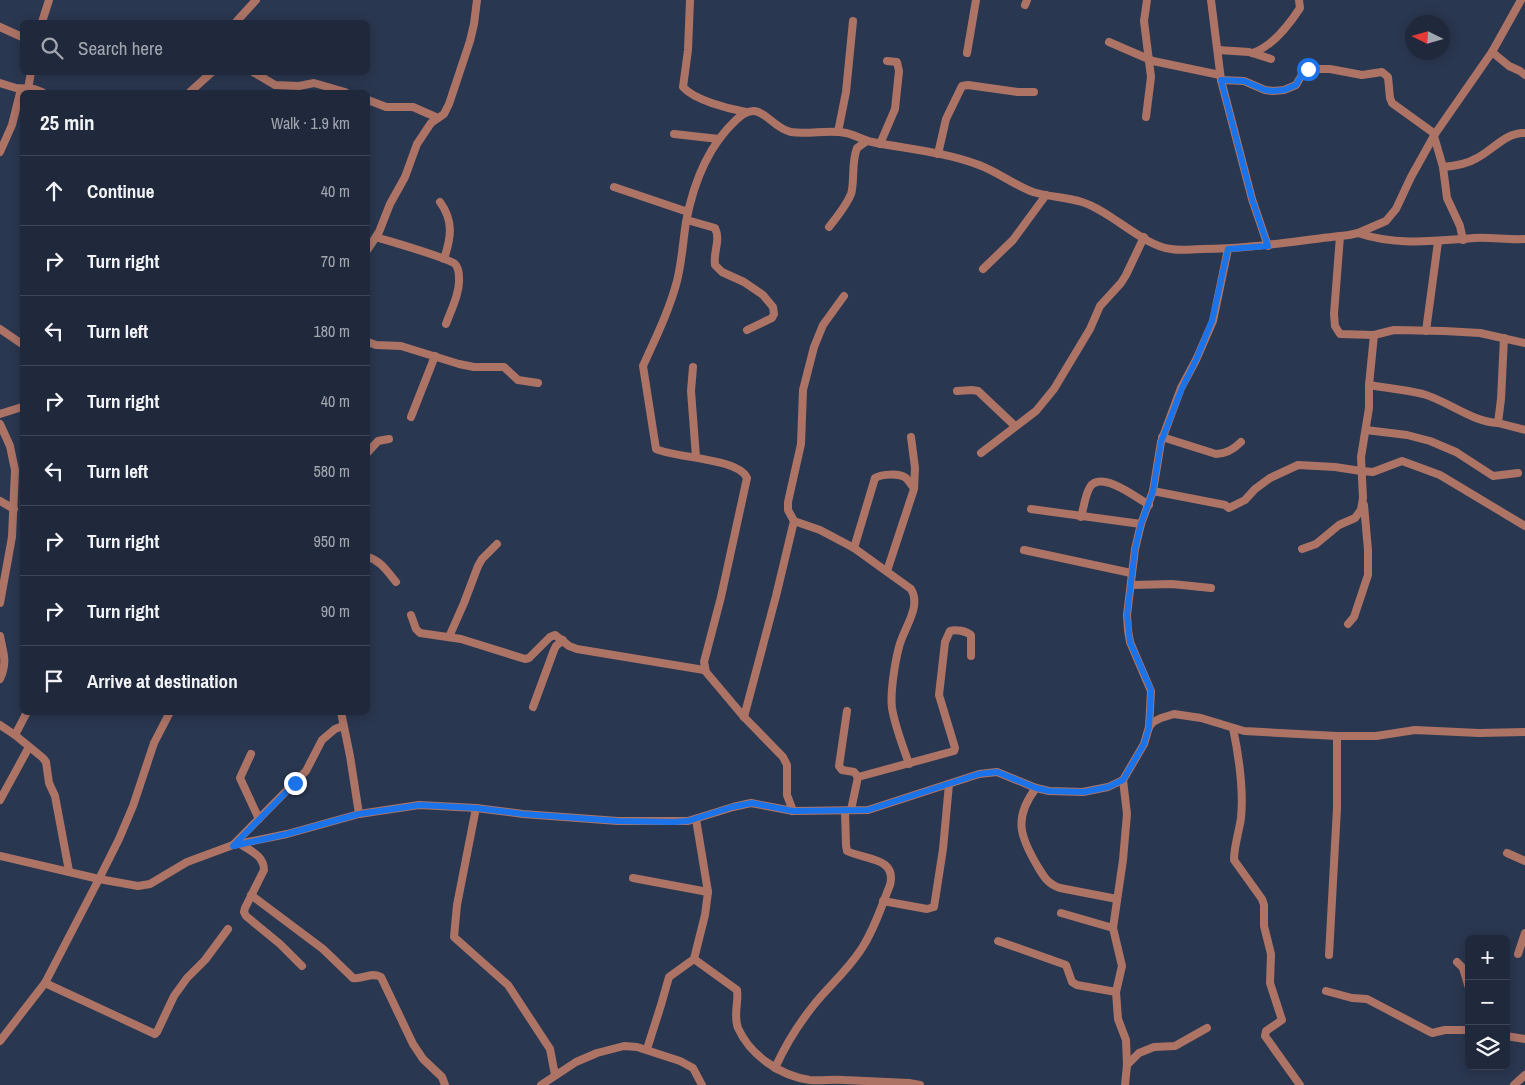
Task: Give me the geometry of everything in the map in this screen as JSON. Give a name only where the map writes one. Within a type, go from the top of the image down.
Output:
[{"type":"street","points":[[43,20],[49,0]]},
{"type":"street","points":[[238,20],[256,0]]},
{"type":"street","points":[[370,244],[376,237],[390,204],[405,177],[417,144],[425,130],[444,114],[449,104],[474,28],[477,0]]},
{"type":"street","points":[[690,0],[688,50],[682,86],[688,92],[726,109],[746,112],[756,111],[763,114],[779,127],[790,132],[838,132],[850,134],[867,141],[938,154],[981,166],[1033,192],[1090,204],[1156,244],[1172,250],[1268,246],[1340,236],[1358,233],[1380,224],[1390,217],[1435,135],[1492,52],[1520,0]]},
{"type":"street","points":[[967,53],[976,0]]},
{"type":"street","points":[[1146,117],[1151,78],[1144,20],[1147,0]]},
{"type":"street","points":[[1211,0],[1220,78],[1252,199],[1268,246]]},
{"type":"street","points":[[1253,53],[1269,44],[1288,24],[1300,8],[1299,0]]},
{"type":"street","points":[[838,132],[846,92],[854,21]]},
{"type":"street","points":[[0,27],[20,36]]},
{"type":"street","points":[[1109,42],[1148,60],[1220,78],[1244,81],[1265,90],[1273,91],[1284,90],[1296,85],[1303,72],[1308,69],[1330,69],[1362,75],[1382,72],[1388,77],[1390,100],[1392,103],[1435,135],[1443,166],[1447,198],[1460,226],[1463,240]]},
{"type":"street","points":[[1218,50],[1253,53],[1271,59]]},
{"type":"street","points":[[1492,52],[1509,66],[1525,75]]},
{"type":"street","points":[[880,144],[895,109],[899,71],[897,62],[887,61]]},
{"type":"street","points":[[25,89],[30,75]]},
{"type":"street","points":[[197,90],[209,75]]},
{"type":"street","points":[[258,75],[275,85],[299,86],[314,84],[337,90]]},
{"type":"street","points":[[0,83],[31,90]]},
{"type":"street","points":[[938,154],[946,119],[962,86],[1034,92]]},
{"type":"street","points":[[370,101],[386,106],[413,107],[438,118]]},
{"type":"street","points":[[0,152],[20,102]]},
{"type":"street","points":[[746,112],[719,139],[705,163],[687,216],[678,279],[672,301],[643,370],[656,449],[730,466],[743,471],[747,478],[721,597],[704,662],[704,670],[744,718],[783,757],[787,765],[787,795],[793,811]]},
{"type":"street","points":[[1443,166],[1465,163],[1478,158],[1512,135],[1525,133]]},
{"type":"street","points":[[674,134],[719,139]]},
{"type":"street","points":[[829,227],[851,194],[853,160],[857,148],[867,141]]},
{"type":"street","points":[[614,187],[715,228],[718,236],[715,265],[722,272],[738,278],[751,286],[763,295],[773,307],[774,314],[772,318],[747,330]]},
{"type":"street","points":[[983,269],[1013,240],[1046,195]]},
{"type":"street","points":[[440,202],[449,219],[448,243],[444,259]]},
{"type":"street","points":[[1358,233],[1372,238],[1393,241],[1438,242],[1475,238],[1525,239]]},
{"type":"street","points":[[1340,236],[1334,314],[1335,326],[1342,335],[1360,333],[1374,335],[1394,330],[1480,333],[1525,343]]},
{"type":"street","points":[[376,237],[444,259],[456,265],[459,279],[457,292],[446,324]]},
{"type":"street","points":[[980,453],[1036,411],[1054,389],[1093,325],[1100,306],[1126,275],[1144,237]]},
{"type":"street","points":[[1426,331],[1438,242]]},
{"type":"street","points":[[0,856],[138,886],[150,884],[187,862],[237,845],[287,834],[359,814],[420,805],[476,808],[523,814],[618,821],[673,822],[688,821],[732,807],[752,803],[793,811],[868,810],[979,774],[997,772],[1036,788],[1049,791],[1084,792],[1108,787],[1123,780],[1144,744],[1149,727],[1151,690],[1130,642],[1127,615],[1131,573],[1141,524],[1153,491],[1162,437],[1212,321],[1228,249]]},
{"type":"street","points":[[744,718],[794,521],[788,510],[788,502],[801,444],[803,390],[814,347],[823,325],[844,296]]},
{"type":"street","points":[[0,329],[20,343]]},
{"type":"street","points":[[1348,624],[1354,617],[1368,575],[1361,456],[1369,408],[1369,385],[1374,335]]},
{"type":"street","points":[[1498,423],[1504,338]]},
{"type":"street","points":[[370,343],[376,345],[401,346],[446,361],[474,367],[504,367],[518,380],[538,383]]},
{"type":"street","points":[[411,417],[435,356]]},
{"type":"street","points":[[692,367],[691,390],[696,457]]},
{"type":"street","points":[[1369,385],[1423,394],[1470,414],[1479,420],[1525,430]]},
{"type":"street","points":[[957,391],[978,391],[1015,426]]},
{"type":"street","points":[[0,414],[20,408]]},
{"type":"street","points":[[0,424],[10,446],[15,470],[14,508],[4,560],[0,603]]},
{"type":"street","points":[[1366,430],[1407,435],[1430,442],[1456,452],[1493,476],[1518,473]]},
{"type":"street","points":[[887,571],[914,489],[915,468],[911,437]]},
{"type":"street","points":[[1162,437],[1216,454],[1224,454],[1241,442]]},
{"type":"street","points":[[370,450],[378,441],[389,439]]},
{"type":"street","points":[[1153,491],[1229,508],[1245,500],[1255,489],[1270,478],[1298,465],[1335,467],[1361,472],[1377,471],[1400,462],[1412,464],[1440,475],[1525,526]]},
{"type":"street","points":[[854,548],[875,478],[881,475],[902,476],[908,480],[914,489]]},
{"type":"street","points":[[1081,517],[1090,487],[1101,480],[1109,482],[1149,505]]},
{"type":"street","points":[[1302,549],[1316,544],[1339,525],[1355,518],[1361,510],[1363,498]]},
{"type":"street","points":[[0,501],[14,508]]},
{"type":"street","points":[[1031,509],[1141,524]]},
{"type":"street","points":[[794,521],[820,530],[854,548],[911,589],[915,599],[911,616],[899,645],[892,697],[894,718],[909,764]]},
{"type":"street","points":[[449,637],[478,566],[497,544]]},
{"type":"street","points":[[1024,550],[1131,573]]},
{"type":"street","points":[[370,558],[377,560],[396,582]]},
{"type":"street","points":[[1131,585],[1172,584],[1211,588]]},
{"type":"street","points":[[411,615],[416,629],[420,633],[461,639],[527,659],[552,635],[558,636],[569,646],[586,651],[704,670]]},
{"type":"street","points":[[775,1068],[788,1040],[801,1021],[814,1004],[839,979],[862,949],[892,877],[891,870],[879,861],[847,851],[848,811],[856,779],[954,750],[939,695],[945,642],[950,631],[954,629],[971,635],[971,656]]},
{"type":"street","points":[[0,636],[5,658],[0,679]]},
{"type":"street","points":[[533,707],[554,650],[564,640]]},
{"type":"street","points":[[847,711],[839,766],[842,770],[854,772],[858,777]]},
{"type":"street","points":[[1149,727],[1153,722],[1174,714],[1201,718],[1244,731],[1336,736],[1376,736],[1408,730],[1479,733],[1525,732]]},
{"type":"street","points":[[15,735],[25,715]]},
{"type":"street","points":[[0,1040],[45,983],[99,879],[123,831],[154,743],[168,715]]},
{"type":"street","points":[[341,715],[350,756],[359,814]]},
{"type":"street","points":[[0,725],[29,746],[46,762],[47,777],[56,796],[69,871]]},
{"type":"street","points":[[237,845],[259,819],[306,771],[322,740],[335,729],[343,726]]},
{"type":"street","points":[[1233,728],[1239,757],[1242,797],[1241,818],[1234,860],[1259,893],[1264,905],[1264,926],[1271,954],[1270,983],[1282,1020],[1266,1031],[1266,1036],[1300,1085]]},
{"type":"street","points":[[1330,955],[1337,808],[1336,736]]},
{"type":"street","points":[[0,800],[29,746]]},
{"type":"street","points":[[251,754],[240,778],[259,819]]},
{"type":"street","points":[[1123,780],[1127,814],[1123,860],[1113,928],[1122,966],[1116,992],[1118,1019],[1126,1040],[1127,1065],[1125,1085]]},
{"type":"street","points":[[883,901],[919,908],[934,907],[943,849],[949,784]]},
{"type":"street","points":[[1036,788],[1026,802],[1022,815],[1022,828],[1028,850],[1047,881],[1053,886],[1060,888],[1116,899]]},
{"type":"street","points":[[476,808],[457,904],[454,937],[508,985],[550,1049],[555,1076]]},
{"type":"street","points":[[647,1049],[669,977],[694,959],[702,929],[708,892],[696,819]]},
{"type":"street","points":[[237,845],[261,858],[264,864],[264,870],[245,908],[246,916],[280,944],[302,966]]},
{"type":"street","points":[[1507,853],[1525,861]]},
{"type":"street","points":[[633,878],[708,892]]},
{"type":"street","points":[[251,895],[323,949],[353,978],[375,974],[380,977],[422,1059],[442,1077],[446,1084]]},
{"type":"street","points":[[1061,914],[1113,928]]},
{"type":"street","points":[[45,983],[155,1034],[182,984],[205,960],[228,929]]},
{"type":"street","points":[[1518,954],[1525,933]]},
{"type":"street","points":[[998,941],[1066,965],[1072,982],[1077,985],[1116,992]]},
{"type":"street","points":[[694,959],[737,990],[736,1017],[738,1026],[757,1055],[775,1068],[810,1080],[827,1082],[909,1083],[920,1085]]},
{"type":"street","points":[[1457,962],[1463,968],[1467,980]]},
{"type":"street","points":[[1326,991],[1352,998],[1367,999],[1432,1033],[1445,1030],[1465,1030]]},
{"type":"street","points":[[1127,1065],[1139,1053],[1154,1047],[1175,1046],[1207,1028]]},
{"type":"street","points":[[1510,1037],[1525,1039]]},
{"type":"street","points":[[541,1085],[576,1062],[597,1053],[624,1046],[637,1046],[680,1061],[692,1068],[702,1085]]},
{"type":"street","points":[[1514,1085],[1525,1075]]},
{"type":"route","points":[[295,783],[233,846],[287,834],[359,814],[420,805],[476,808],[523,814],[618,821],[653,820],[673,822],[688,821],[732,807],[752,803],[793,811],[868,810],[979,774],[991,772],[997,772],[1036,788],[1049,791],[1084,792],[1108,787],[1123,780],[1144,744],[1149,727],[1151,690],[1130,642],[1127,615],[1135,549],[1141,524],[1153,491],[1161,442],[1168,420],[1210,329],[1228,249],[1268,246],[1252,199],[1221,80],[1244,81],[1265,90],[1284,90],[1296,85],[1303,72],[1308,69]]}]
